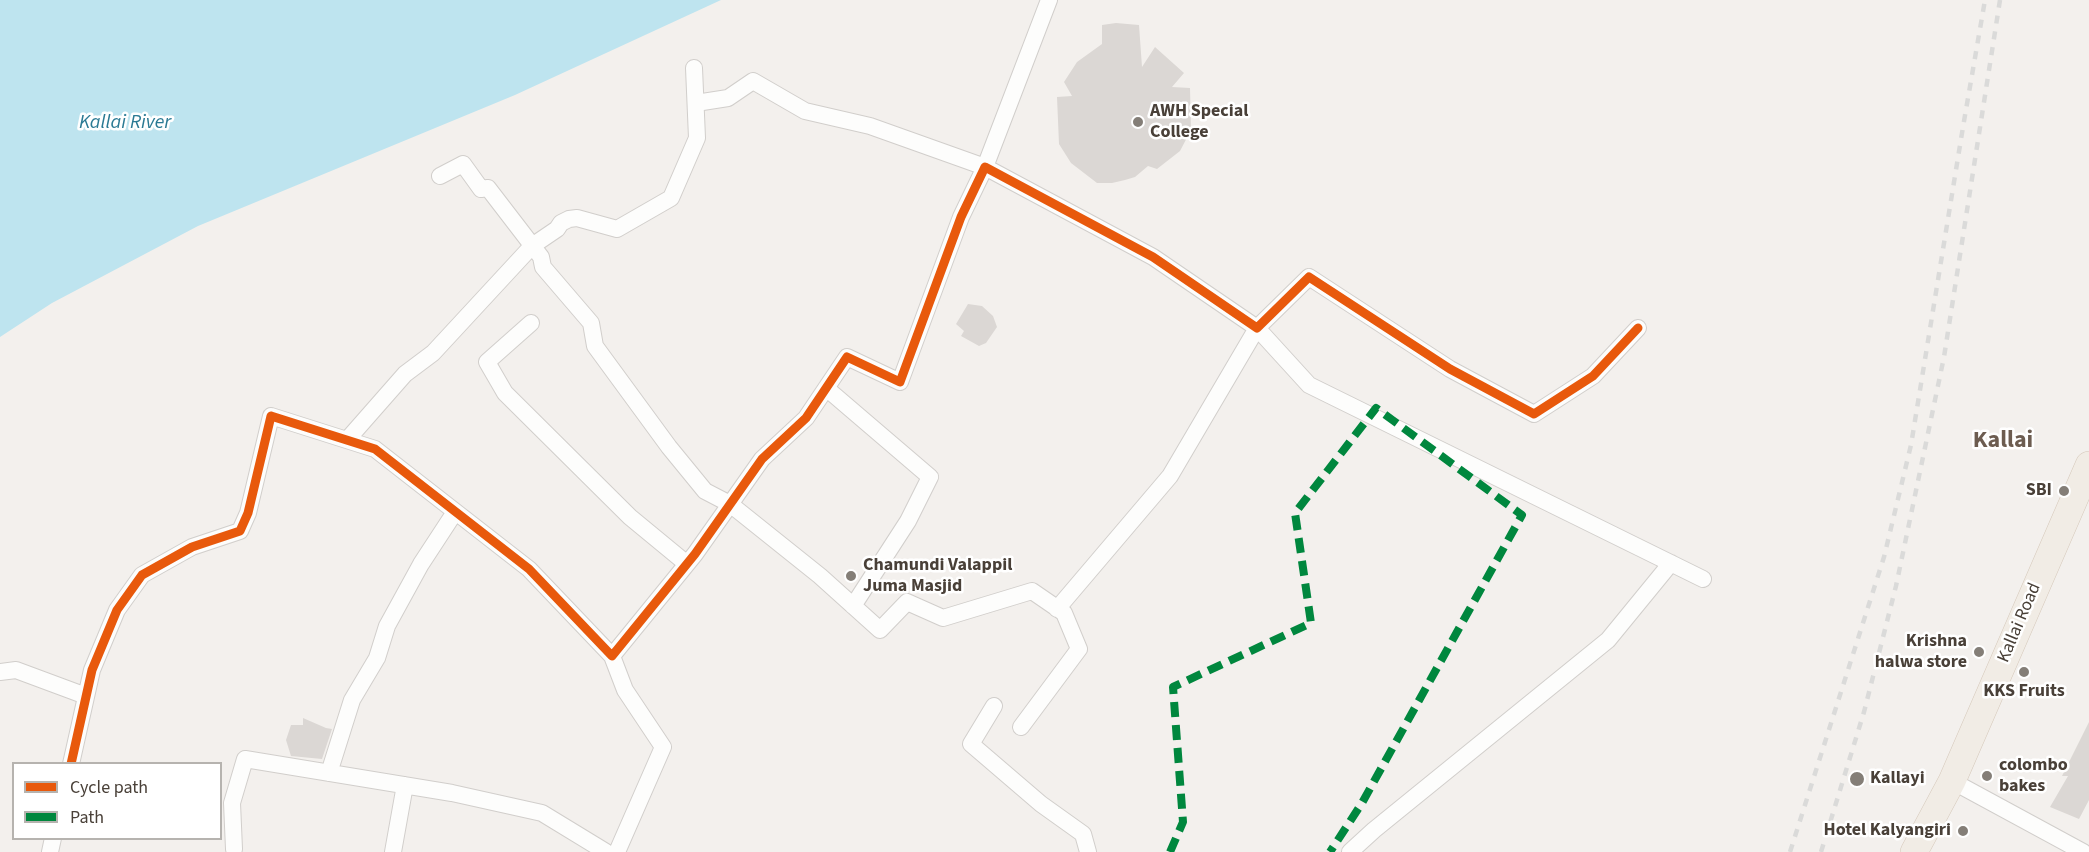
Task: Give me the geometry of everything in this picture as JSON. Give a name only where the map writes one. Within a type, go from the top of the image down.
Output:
[{"type":"main road","name":"Kallai Road","points":[[1914,852],[1952,781],[2089,465]]},
{"type":"street","points":[[612,656],[687,564],[762,459],[806,418],[847,357],[900,382],[961,217],[985,167],[1049,0]]},
{"type":"street","points":[[347,440],[405,374],[433,353],[532,246],[557,229],[561,223],[577,218],[616,229],[671,198],[697,138],[694,68]]},
{"type":"street","points":[[696,103],[728,98],[753,81],[805,111],[870,126],[985,167],[1153,257],[1257,328],[1309,385],[1703,579]]},
{"type":"street","points":[[440,176],[463,164],[481,189],[488,188],[541,257],[543,267],[591,323],[595,346],[669,447],[705,491],[730,504],[820,576],[880,630],[907,602],[943,618],[1032,591],[1064,613],[1079,649],[1021,727]]},
{"type":"street","points":[[1057,609],[1170,476],[1257,328],[1309,277],[1450,369],[1534,414],[1593,376],[1638,328]]},
{"type":"street","points":[[531,322],[487,362],[506,393],[630,517],[687,564]]},
{"type":"street","points":[[826,388],[930,477],[908,521],[853,606]]},
{"type":"street","points":[[70,762],[92,670],[117,610],[142,575],[192,547],[240,531],[248,513],[271,416],[375,449],[529,569],[612,656],[625,690],[663,747],[617,852]]},
{"type":"street","points":[[329,773],[352,700],[376,658],[387,626],[455,512]]},
{"type":"street","points":[[1350,852],[1420,792],[1608,640],[1671,563]]},
{"type":"street","points":[[0,672],[16,670],[86,696]]},
{"type":"street","points":[[994,706],[971,744],[1041,804],[1083,834],[1088,852]]},
{"type":"street","points":[[234,849],[232,802],[245,759],[453,793],[542,813],[606,852]]},
{"type":"street","points":[[1952,781],[2083,852]]},
{"type":"street","points":[[393,852],[405,785]]},
{"type":"water","name":"Kallai River","points":[[0,0],[721,0],[515,95],[198,226],[52,303],[0,337]]},
{"type":"building","points":[[1116,23],[1139,25],[1142,67],[1155,47],[1184,73],[1172,87],[1190,88],[1191,130],[1180,151],[1157,169],[1148,166],[1135,177],[1112,183],[1097,183],[1071,163],[1059,144],[1057,97],[1072,96],[1064,82],[1077,62],[1102,44],[1102,25]]},
{"type":"building","points":[[968,304],[982,306],[993,316],[997,327],[986,343],[979,346],[961,336],[964,331],[956,324]]},
{"type":"building","points":[[303,718],[332,729],[322,759],[291,756],[286,740],[291,725],[303,725]]},
{"type":"building","points":[[2089,722],[2089,800],[2079,819],[2050,807],[2068,776],[2062,776]]},
{"type":"railway","points":[[1790,852],[1884,557],[1911,445],[1985,0]]},
{"type":"railway","points":[[1821,852],[1864,712],[1896,586],[1944,357],[2000,0]]},
{"type":"marked path","points":[[1170,852],[1183,822],[1173,687],[1311,623],[1295,513],[1376,408],[1522,515],[1362,803],[1330,852]]},
{"type":"cycle path","points":[[71,762],[92,670],[117,610],[142,575],[192,547],[240,531],[248,513],[271,416],[375,449],[529,569],[612,656],[695,554],[762,459],[806,418],[847,357],[900,382],[961,217],[985,167],[1153,257],[1257,328],[1309,277],[1450,369],[1534,414],[1593,376],[1638,328]]},
{"type":"place","name":"AWH Special College","points":[[1138,122]]},
{"type":"place","name":"SBI","points":[[2064,491]]},
{"type":"place","name":"Chamundi Valappil Juma Masjid","points":[[851,576]]},
{"type":"place","name":"Krishna halwa store","points":[[1979,652]]},
{"type":"place","name":"KKS Fruits","points":[[2024,672]]},
{"type":"place","name":"colombo bakes","points":[[1987,776]]},
{"type":"place","name":"Kallayi","points":[[1857,779]]},
{"type":"place","name":"Hotel Kalyangiri","points":[[1963,831]]},
{"type":"district","name":"Kallai","points":[[2003,442]]}]
